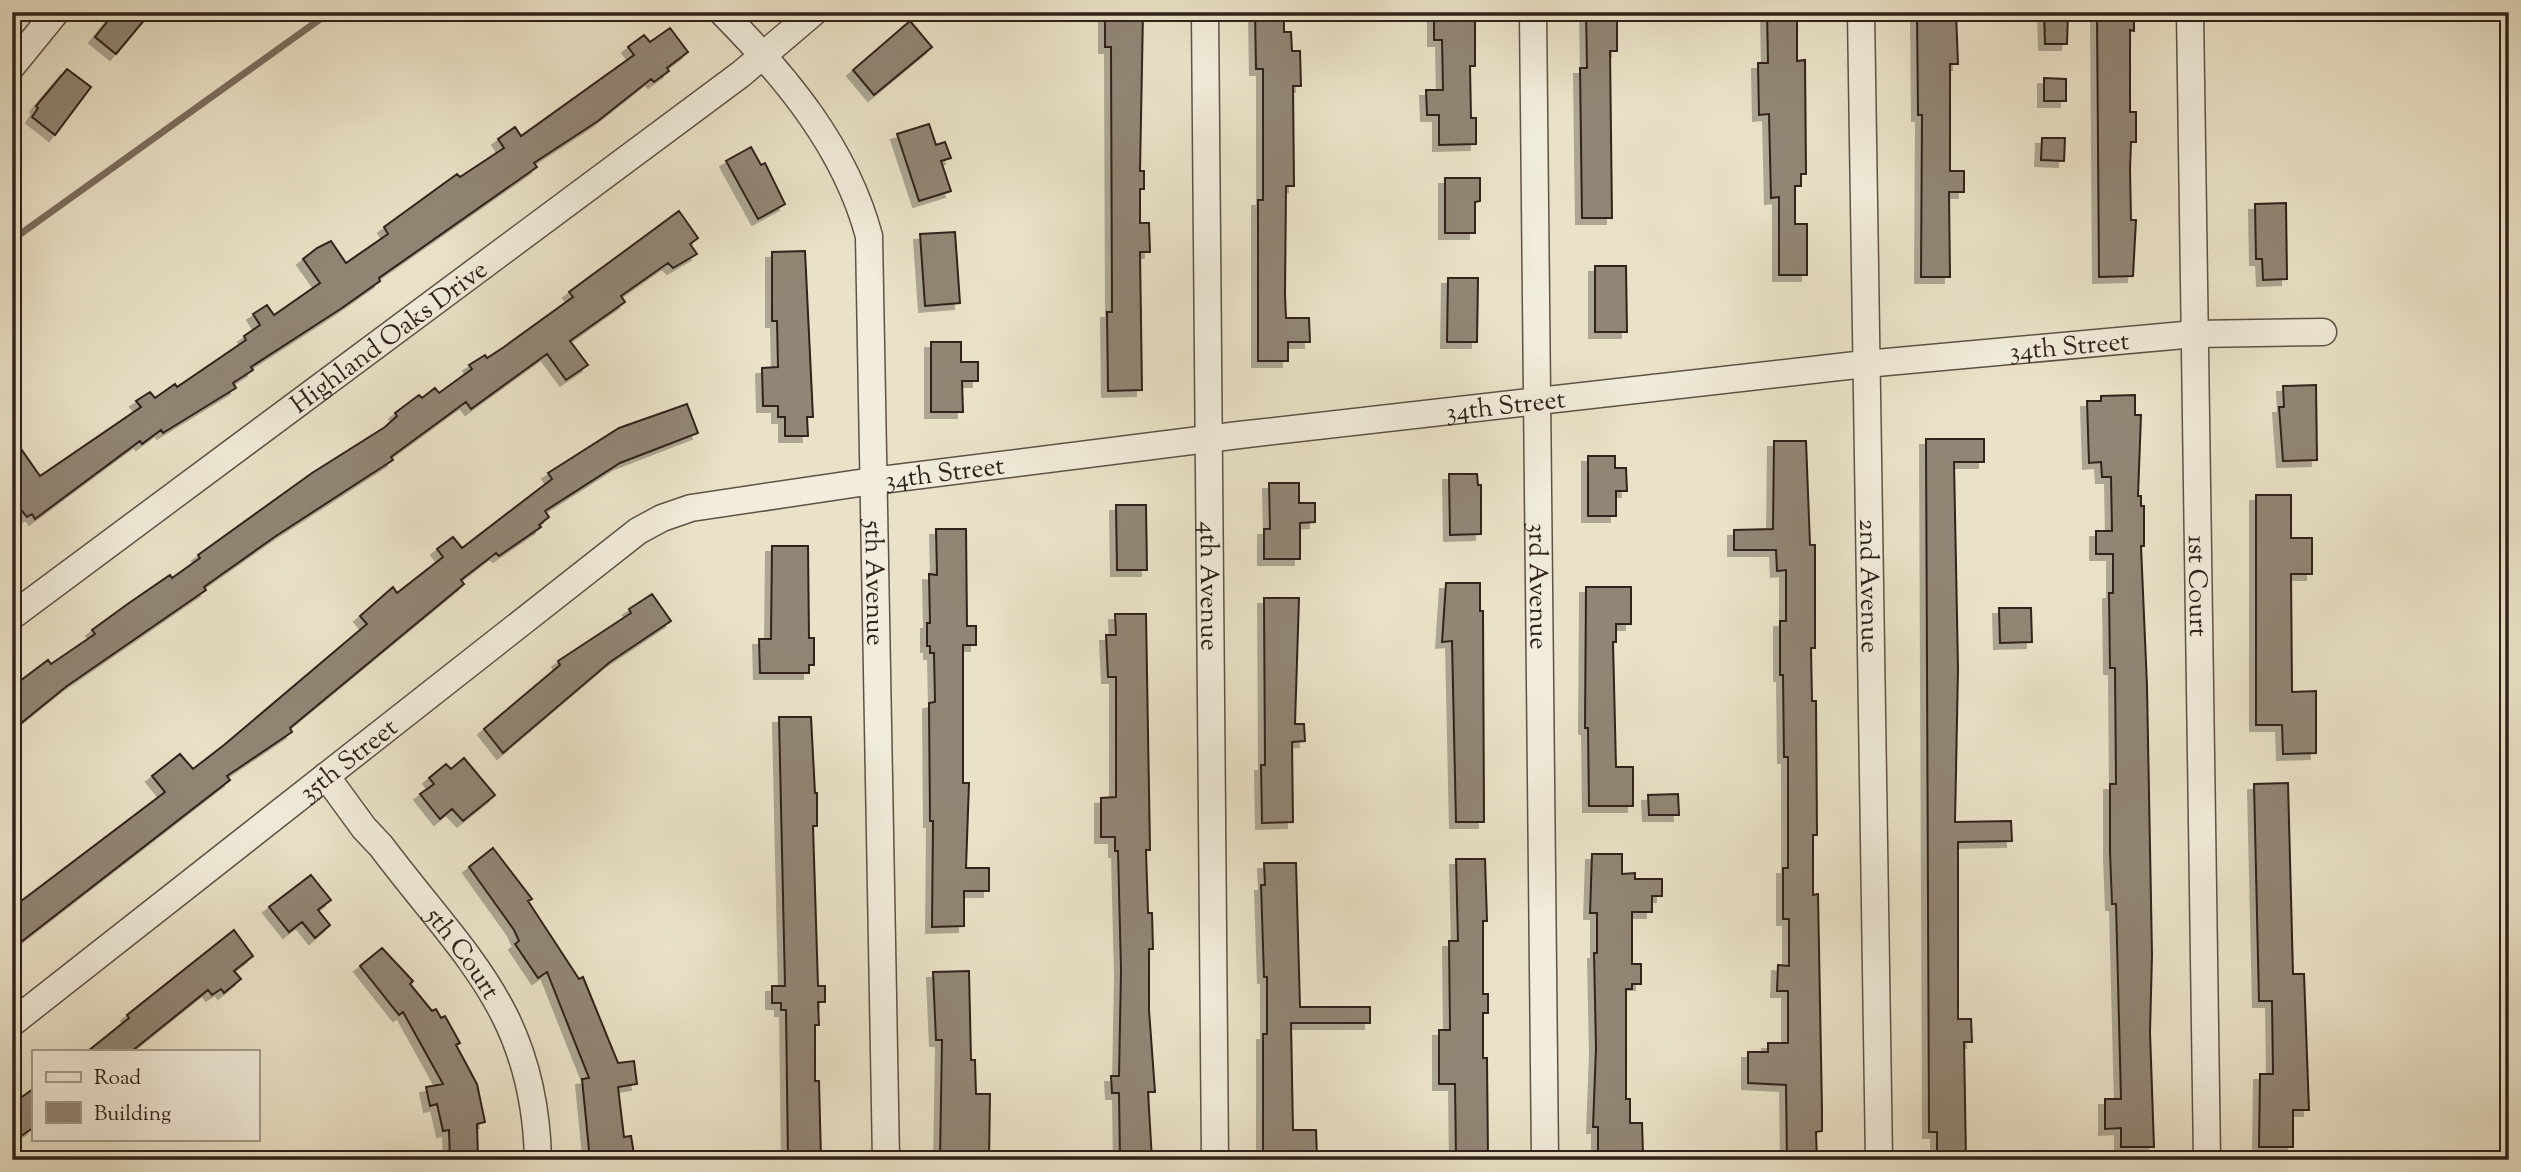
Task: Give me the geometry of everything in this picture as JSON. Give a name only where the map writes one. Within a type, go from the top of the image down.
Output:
[{"type":"street","points":[[12,66],[56,12]]},
{"type":"street","name":"5th Avenue","points":[[722,12],[764,55],[842,161],[870,236],[886,1160]]},
{"type":"street","name":"Highland Oaks Drive","points":[[12,616],[764,55],[814,12]]},
{"type":"street","name":"4th Avenue","points":[[1205,12],[1215,1160]]},
{"type":"street","name":"3rd Avenue","points":[[1533,12],[1545,1160]]},
{"type":"street","name":"2nd Avenue","points":[[1861,12],[1879,1160]]},
{"type":"street","name":"1st Court","points":[[2190,12],[2207,1160]]},
{"type":"street","name":"34th Street","points":[[691,508],[873,481],[1538,400],[1865,364],[2195,334],[2323,332]]},
{"type":"street","name":"35th Street","points":[[12,1023],[638,531],[662,518],[691,508]]},
{"type":"street","name":"5th Court","points":[[326,776],[364,828],[481,971],[507,1016],[531,1091],[538,1160]]},
{"type":"building","points":[[115,12],[151,12],[116,54],[95,37]]},
{"type":"building","points":[[1105,12],[1143,13],[1140,171],[1144,171],[1144,189],[1140,189],[1140,223],[1149,223],[1150,252],[1140,252],[1142,390],[1108,391],[1107,312],[1112,312],[1111,47],[1105,47]]},
{"type":"building","points":[[1255,12],[1284,12],[1284,32],[1291,32],[1292,51],[1300,51],[1301,86],[1293,86],[1294,186],[1286,186],[1285,295],[1286,318],[1309,318],[1310,342],[1288,342],[1288,361],[1258,361],[1258,200],[1263,200],[1263,69],[1256,69]]},
{"type":"building","points":[[1442,12],[1475,12],[1475,66],[1470,66],[1471,118],[1476,118],[1476,144],[1439,145],[1439,115],[1427,115],[1426,90],[1443,90],[1442,40],[1434,40],[1434,17],[1442,17]]},
{"type":"building","points":[[1586,12],[1617,12],[1617,51],[1610,51],[1612,218],[1582,218],[1580,68],[1587,68]]},
{"type":"building","points":[[1767,12],[1797,12],[1797,61],[1805,60],[1806,174],[1801,174],[1801,186],[1795,186],[1795,224],[1807,224],[1807,275],[1779,275],[1779,197],[1771,198],[1769,114],[1759,115],[1758,63],[1768,63]]},
{"type":"building","points":[[1917,12],[1956,12],[1958,64],[1950,64],[1950,171],[1964,171],[1964,192],[1949,192],[1950,277],[1921,277],[1922,115],[1918,115]]},
{"type":"building","points":[[2044,12],[2068,12],[2067,44],[2045,44]]},
{"type":"building","points":[[2097,12],[2134,12],[2134,31],[2130,30],[2130,112],[2136,112],[2136,142],[2131,142],[2130,169],[2131,220],[2136,220],[2133,276],[2099,277]]},
{"type":"building","points":[[910,21],[932,47],[874,95],[853,70]]},
{"type":"building","points":[[670,28],[688,52],[667,68],[669,71],[654,82],[651,79],[598,121],[534,163],[537,167],[379,278],[380,281],[342,308],[251,367],[253,370],[233,383],[236,388],[163,433],[161,430],[142,444],[140,441],[35,519],[32,514],[27,517],[22,511],[12,518],[12,436],[40,476],[141,407],[136,401],[150,392],[155,398],[175,384],[177,387],[246,340],[244,336],[260,325],[253,314],[267,305],[274,315],[320,283],[303,259],[317,248],[331,241],[346,263],[388,234],[384,227],[457,174],[460,177],[504,148],[498,139],[515,127],[521,136],[634,55],[628,47],[644,35],[650,42]]},
{"type":"building","points":[[67,69],[91,87],[55,135],[32,117],[38,108],[36,106]]},
{"type":"building","points":[[2044,78],[2066,79],[2066,101],[2044,101]]},
{"type":"building","points":[[929,124],[936,145],[945,142],[951,158],[941,161],[951,191],[919,201],[897,134]]},
{"type":"building","points":[[2042,138],[2065,138],[2064,161],[2041,160]]},
{"type":"building","points":[[751,147],[761,165],[765,163],[785,204],[758,219],[726,161]]},
{"type":"building","points":[[1445,178],[1480,178],[1480,201],[1475,202],[1475,233],[1445,233]]},
{"type":"building","points":[[2286,203],[2287,279],[2263,280],[2262,259],[2256,259],[2255,204]]},
{"type":"building","points":[[679,211],[698,238],[690,244],[697,254],[673,268],[668,263],[621,296],[625,302],[570,341],[588,365],[566,380],[547,354],[471,409],[466,402],[391,457],[393,460],[276,536],[204,587],[206,590],[67,686],[20,724],[12,714],[12,687],[48,660],[51,664],[95,634],[92,630],[170,575],[172,578],[200,558],[198,555],[312,473],[385,427],[397,416],[395,413],[419,395],[422,398],[435,388],[439,393],[472,369],[469,365],[504,347],[573,297],[569,292]]},
{"type":"building","points":[[955,232],[960,303],[925,306],[920,234]]},
{"type":"building","points":[[805,251],[813,417],[807,417],[808,436],[785,436],[785,417],[778,417],[778,406],[763,406],[762,368],[778,367],[777,321],[772,321],[772,252]]},
{"type":"building","points":[[1595,266],[1626,266],[1627,332],[1595,332]]},
{"type":"building","points":[[1448,278],[1478,278],[1477,342],[1447,342]]},
{"type":"building","points":[[931,342],[961,342],[961,362],[978,362],[978,381],[962,381],[963,412],[931,412]]},
{"type":"building","points":[[2316,385],[2317,460],[2283,461],[2279,407],[2284,407],[2283,386]]},
{"type":"building","points":[[2135,395],[2135,415],[2141,415],[2138,496],[2141,496],[2141,506],[2144,506],[2144,546],[2141,546],[2147,686],[2152,955],[2150,1032],[2154,1147],[2121,1147],[2121,1128],[2105,1129],[2105,1099],[2121,1099],[2116,904],[2112,904],[2110,852],[2110,784],[2116,784],[2115,668],[2110,668],[2109,593],[2113,593],[2113,554],[2096,554],[2096,531],[2112,531],[2111,477],[2102,477],[2101,462],[2089,463],[2087,401],[2101,401],[2101,396]]},
{"type":"building","points":[[687,404],[698,433],[620,463],[545,511],[549,517],[539,525],[541,527],[499,556],[496,553],[461,580],[464,584],[290,728],[292,732],[227,776],[230,780],[12,949],[12,908],[165,792],[152,776],[180,754],[193,769],[224,745],[367,624],[360,616],[393,587],[397,593],[443,557],[437,549],[453,537],[462,548],[552,479],[548,473],[619,428]]},
{"type":"building","points":[[1926,439],[1984,439],[1984,462],[1954,462],[1958,669],[1955,822],[2011,821],[2012,841],[1958,842],[1958,1019],[1971,1019],[1972,1042],[1964,1042],[1966,1160],[1937,1160],[1937,1132],[1929,1132]]},
{"type":"building","points":[[1774,441],[1806,441],[1810,545],[1815,545],[1815,648],[1811,648],[1812,701],[1816,701],[1817,835],[1813,835],[1813,895],[1818,894],[1822,1111],[1822,1131],[1816,1132],[1817,1160],[1787,1160],[1786,1085],[1748,1083],[1748,1052],[1768,1052],[1768,1043],[1788,1043],[1788,991],[1777,991],[1778,965],[1789,966],[1789,919],[1783,919],[1783,868],[1788,868],[1788,757],[1784,757],[1783,675],[1780,675],[1780,621],[1786,621],[1786,570],[1777,571],[1776,550],[1734,550],[1734,530],[1773,529]]},
{"type":"building","points":[[1588,456],[1615,456],[1615,468],[1626,468],[1627,491],[1616,491],[1616,516],[1588,516]]},
{"type":"building","points":[[1449,474],[1477,474],[1478,485],[1481,485],[1481,534],[1450,535]]},
{"type":"building","points":[[1269,483],[1299,483],[1299,503],[1315,503],[1315,522],[1300,523],[1300,559],[1264,559],[1264,529],[1270,529]]},
{"type":"building","points":[[2256,495],[2291,495],[2291,538],[2312,538],[2312,574],[2291,574],[2292,692],[2316,691],[2316,753],[2283,754],[2282,725],[2256,725]]},
{"type":"building","points":[[1116,505],[1146,505],[1147,570],[1117,570]]},
{"type":"building","points":[[936,529],[966,529],[967,626],[976,626],[976,645],[963,645],[963,783],[969,783],[966,868],[989,868],[989,891],[964,891],[964,926],[932,927],[933,821],[930,821],[929,703],[935,702],[934,653],[930,653],[930,646],[927,646],[927,623],[930,623],[929,574],[937,575]]},
{"type":"building","points":[[772,546],[808,546],[809,638],[814,638],[814,665],[809,665],[809,673],[760,673],[759,639],[771,639]]},
{"type":"building","points":[[1446,583],[1480,583],[1480,611],[1483,611],[1484,822],[1456,822],[1452,641],[1442,642]]},
{"type":"building","points":[[1586,587],[1631,587],[1631,624],[1616,624],[1616,642],[1613,642],[1616,767],[1633,767],[1633,806],[1589,806],[1588,728],[1585,728]]},
{"type":"building","points":[[652,594],[671,621],[610,662],[503,753],[484,729],[560,665],[558,661],[631,613],[629,609]]},
{"type":"building","points":[[1264,598],[1299,598],[1295,724],[1304,724],[1305,741],[1292,742],[1293,822],[1262,823],[1261,765],[1265,765]]},
{"type":"building","points":[[1999,608],[2031,608],[2032,642],[2000,643]]},
{"type":"building","points":[[1115,614],[1146,614],[1150,850],[1146,850],[1148,913],[1152,913],[1153,949],[1149,949],[1149,1010],[1155,1092],[1148,1092],[1152,1160],[1120,1160],[1119,1093],[1112,1093],[1111,1076],[1119,1076],[1121,970],[1118,851],[1115,851],[1115,837],[1101,837],[1101,798],[1116,797],[1116,677],[1108,677],[1106,635],[1116,635]]},
{"type":"building","points":[[779,717],[811,717],[817,793],[817,826],[813,826],[818,986],[825,986],[825,1002],[818,1002],[819,1025],[815,1025],[815,1081],[819,1081],[821,1160],[788,1160],[786,1010],[781,1010],[781,1003],[772,1003],[772,986],[785,986]]},
{"type":"building","points":[[464,758],[495,795],[463,821],[452,809],[440,819],[420,794],[434,784],[429,778],[446,764],[451,769]]},
{"type":"building","points":[[2288,783],[2293,974],[2304,974],[2309,1110],[2293,1110],[2293,1147],[2259,1147],[2260,1074],[2273,1074],[2272,1001],[2259,1001],[2254,784]]},
{"type":"building","points":[[1678,794],[1679,815],[1649,815],[1648,795]]},
{"type":"building","points":[[493,848],[532,899],[528,901],[579,979],[583,977],[618,1063],[634,1061],[637,1084],[618,1087],[624,1137],[631,1136],[635,1160],[590,1160],[582,1079],[589,1078],[547,972],[538,978],[515,944],[519,941],[514,930],[469,867]]},
{"type":"building","points":[[1592,854],[1622,854],[1622,874],[1635,873],[1635,879],[1662,879],[1662,896],[1652,896],[1652,912],[1632,912],[1632,964],[1641,964],[1641,984],[1632,984],[1632,989],[1626,989],[1626,1099],[1630,1099],[1630,1123],[1642,1123],[1643,1154],[1598,1154],[1598,1127],[1593,1127],[1596,1048],[1594,953],[1597,953],[1597,913],[1590,913]]},
{"type":"building","points":[[1456,859],[1485,859],[1487,921],[1483,921],[1483,994],[1488,994],[1488,1013],[1483,1013],[1483,1058],[1487,1058],[1488,1160],[1456,1160],[1455,1084],[1439,1084],[1439,1030],[1450,1030],[1449,941],[1458,941]]},
{"type":"building","points":[[1264,863],[1296,863],[1300,1007],[1370,1007],[1370,1023],[1291,1023],[1293,1130],[1316,1130],[1317,1158],[1263,1160],[1263,1034],[1267,1034],[1267,977],[1264,977],[1261,885],[1265,885]]},
{"type":"building","points":[[311,875],[331,900],[318,910],[330,925],[315,938],[302,922],[289,932],[269,907]]},
{"type":"building","points":[[234,930],[253,956],[234,971],[241,979],[224,993],[221,989],[212,995],[208,990],[133,1050],[89,1050],[129,1018],[127,1015]]},
{"type":"building","points":[[382,948],[413,981],[410,984],[432,1011],[436,1009],[441,1018],[445,1016],[460,1043],[456,1045],[477,1084],[485,1122],[477,1124],[478,1160],[450,1160],[449,1130],[443,1131],[437,1104],[430,1106],[426,1087],[443,1084],[403,1012],[399,1015],[360,966]]},
{"type":"building","points":[[969,971],[971,1060],[975,1060],[976,1094],[990,1094],[989,1160],[940,1160],[942,1040],[936,1040],[933,972]]},
{"type":"building","points":[[32,1090],[32,1129],[12,1142],[12,1104]]},
{"type":"waterway","points":[[12,240],[330,12]]}]
